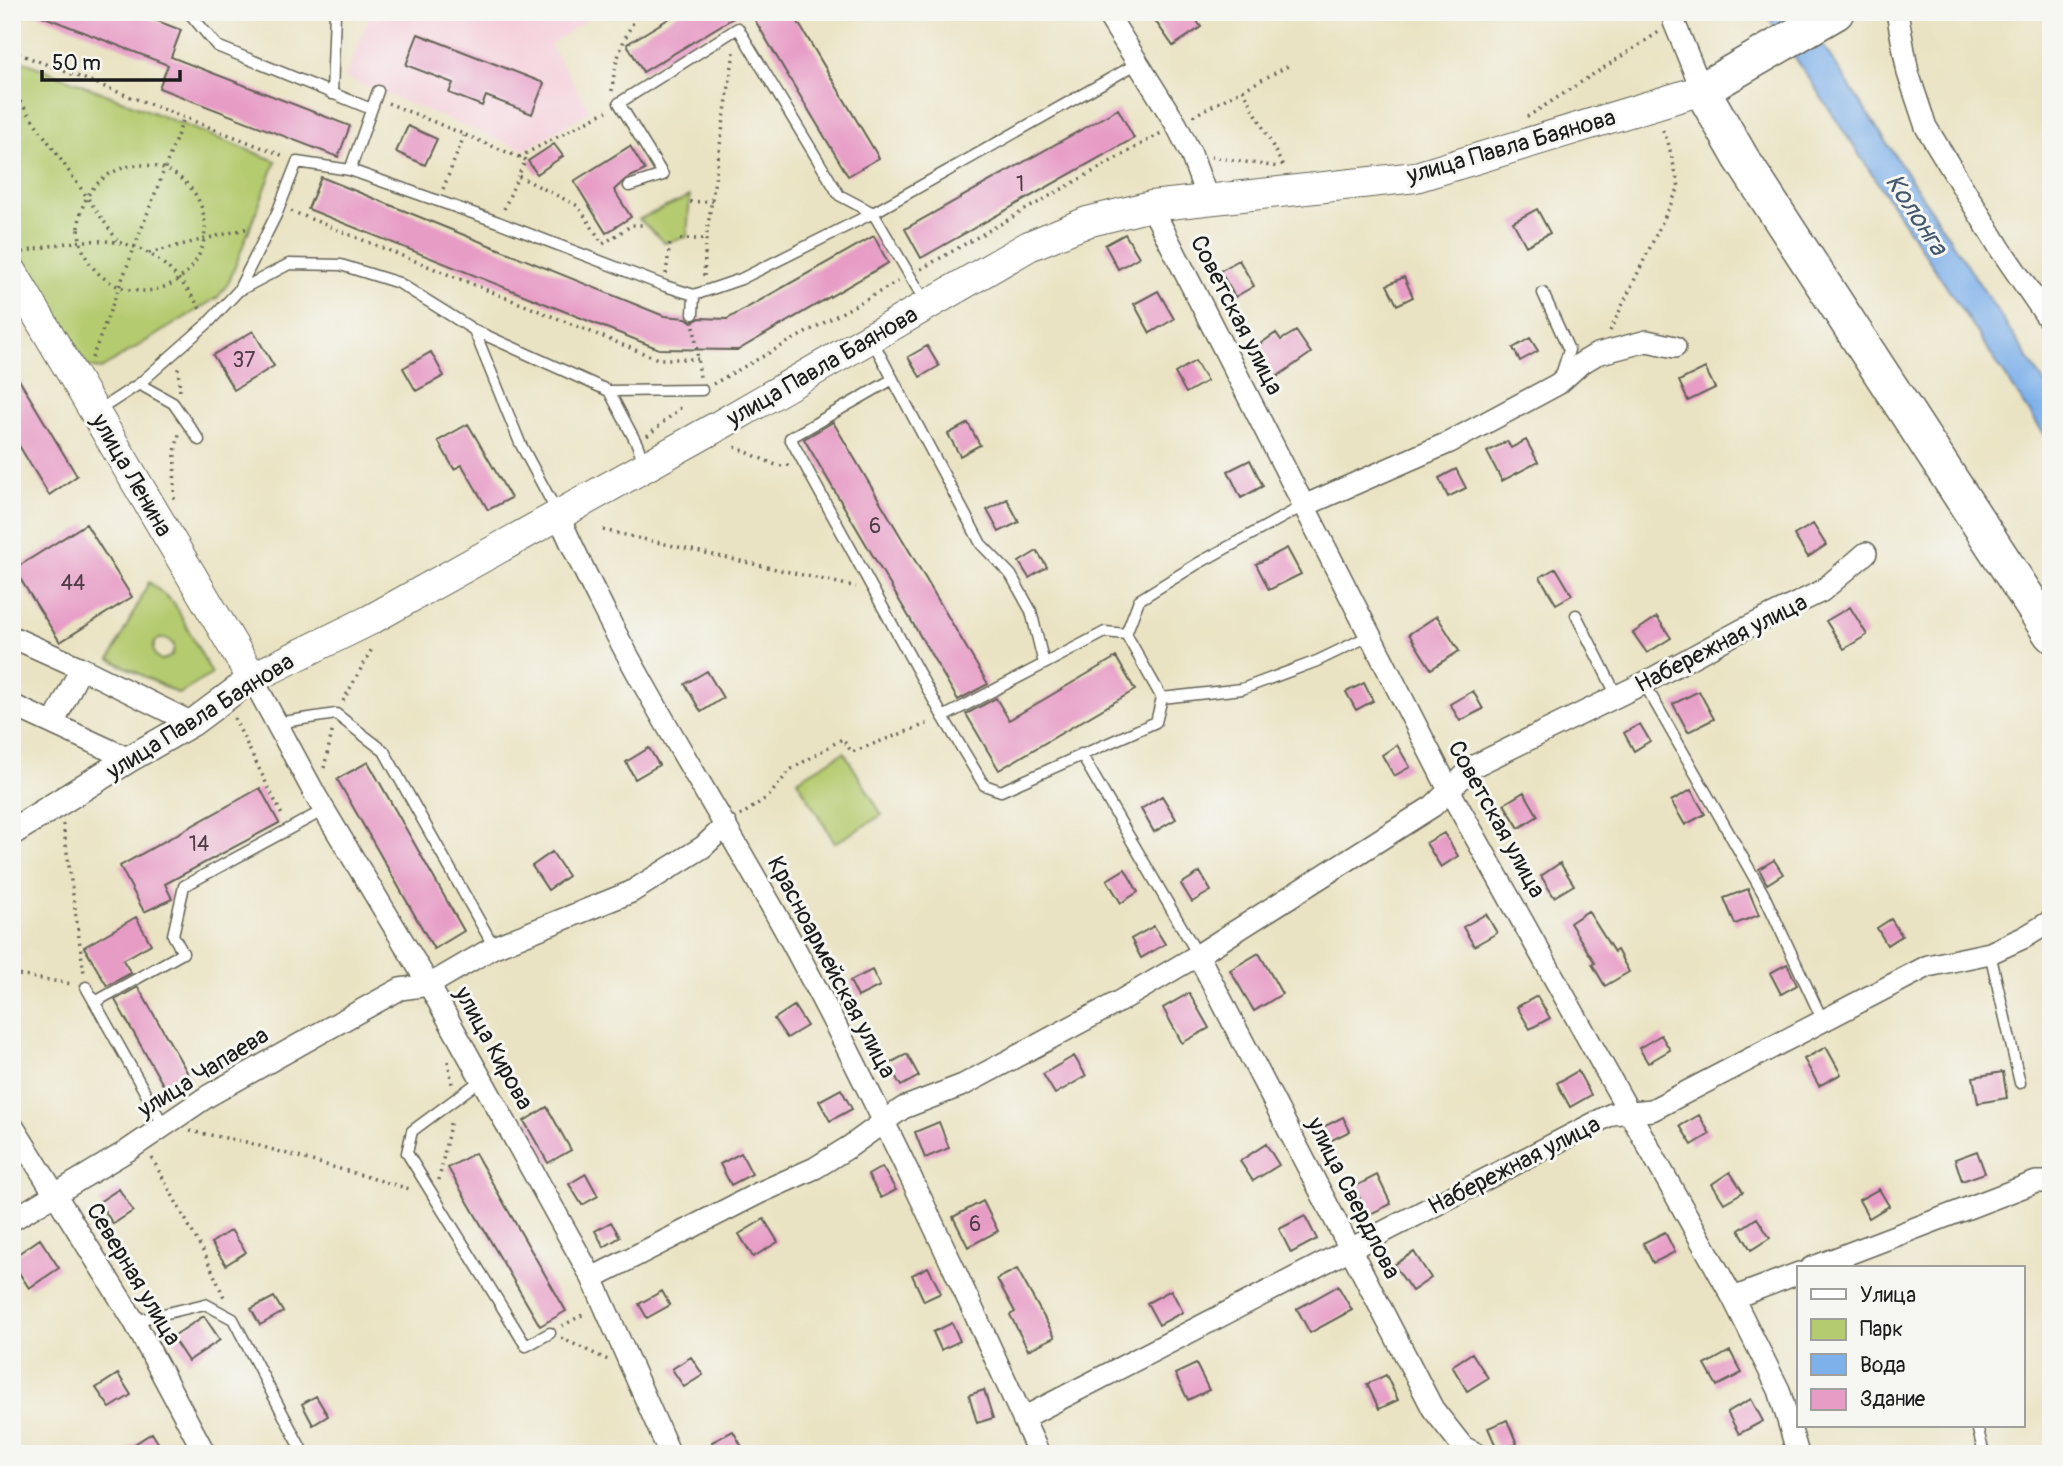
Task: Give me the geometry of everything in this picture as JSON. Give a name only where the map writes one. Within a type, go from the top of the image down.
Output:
[{"type":"highway","points":[[1836,12],[1702,90],[1741,158],[2051,634]]},
{"type":"main road","name":"улица Павла Баянова","points":[[252,678],[370,620],[1030,246],[1087,222],[1151,206],[1416,177],[1702,90]]},
{"type":"main road","name":"улица Ленина","points":[[16,262],[96,412],[252,678]]},
{"type":"street","name":"Советская улица","points":[[1107,12],[1176,124],[1191,154],[1208,200]]},
{"type":"street","points":[[1897,12],[1908,73],[1926,127],[2001,250],[2051,323]]},
{"type":"street","points":[[1674,17],[1702,90]]},
{"type":"street","name":"Советская улица","points":[[1151,206],[1306,505],[1449,790],[1733,1298],[1779,1390],[1798,1454]]},
{"type":"street","points":[[1306,505],[1450,442],[1558,384],[1580,364],[1597,354],[1647,341],[1675,347]]},
{"type":"street","name":"Красноармейская улица","points":[[558,514],[572,548],[640,680],[726,825],[797,953],[917,1186],[1039,1454]]},
{"type":"street","name":"Набережная улица","points":[[592,1278],[759,1193],[815,1168],[903,1108],[963,1085],[1120,1001],[1198,955],[1433,806],[1474,766],[1644,683],[1822,590],[1866,554]]},
{"type":"street","points":[[12,637],[192,723]]},
{"type":"street","points":[[54,722],[80,668]]},
{"type":"street","name":"улица Кирова","points":[[252,678],[324,810],[429,985],[592,1278],[670,1454]]},
{"type":"street","name":"улица Павла Баянова","points":[[12,832],[192,723],[252,678]]},
{"type":"street","points":[[12,705],[54,722],[129,759]]},
{"type":"street","name":"улица Чапаева","points":[[12,1220],[208,1096],[400,989],[429,985],[494,947],[631,892],[703,847],[726,825]]},
{"type":"street","name":"Набережная улица","points":[[1023,1418],[1612,1114],[1652,1110],[1928,966],[1990,953],[2051,921]]},
{"type":"street","name":"улица Свердлова","points":[[1198,955],[1433,1409],[1463,1447],[1477,1454]]},
{"type":"street","name":"Северная улица","points":[[12,1125],[134,1321],[205,1454]]},
{"type":"street","points":[[1816,1266],[2036,1182],[2051,1182]]},
{"type":"street","points":[[1733,1298],[1797,1274]]},
{"type":"lane","points":[[185,12],[191,15],[217,46],[332,94],[375,99],[350,170]]},
{"type":"lane","points":[[332,94],[335,12]]},
{"type":"lane","points":[[629,186],[663,175],[615,106],[738,28],[839,195],[873,213],[928,305]]},
{"type":"lane","points":[[96,412],[139,384],[208,323],[238,291],[298,162],[350,170],[498,222],[665,286],[698,294],[741,279],[873,213],[1138,63]]},
{"type":"lane","points":[[238,291],[289,264],[341,265],[399,283],[474,330],[610,391],[702,390]]},
{"type":"lane","points":[[1543,293],[1569,350],[1558,384]]},
{"type":"lane","points":[[693,314],[698,294]]},
{"type":"lane","points":[[474,330],[520,443],[558,514]]},
{"type":"lane","points":[[871,338],[981,544],[1011,575],[1031,611],[1044,664]]},
{"type":"lane","points":[[893,379],[789,438],[943,717],[984,785],[1000,791],[1156,722],[1162,698],[1126,634]]},
{"type":"lane","points":[[139,384],[173,403],[199,440]]},
{"type":"lane","points":[[610,391],[646,466]]},
{"type":"lane","points":[[1126,634],[1139,600],[1197,564],[1306,505]]},
{"type":"lane","points":[[1576,615],[1617,696]]},
{"type":"lane","points":[[943,717],[1105,632],[1126,634]]},
{"type":"lane","points":[[1162,698],[1242,689],[1317,661],[1371,635]]},
{"type":"lane","points":[[1644,683],[1764,895],[1823,1021]]},
{"type":"lane","points":[[276,723],[336,714],[384,751],[494,947]]},
{"type":"lane","points":[[1081,754],[1198,955]]},
{"type":"lane","points":[[95,1002],[183,953],[173,934],[184,886],[324,810]]},
{"type":"lane","points":[[1990,953],[2020,1083]]},
{"type":"lane","points":[[86,987],[164,1126]]},
{"type":"lane","points":[[481,1080],[412,1131],[407,1153],[526,1346],[550,1333]]},
{"type":"lane","points":[[134,1321],[205,1304],[233,1318],[304,1454]]},
{"type":"lane","points":[[1978,1428],[1984,1454]]},
{"type":"path","points":[[519,157],[615,106],[617,62],[629,28],[640,12]]},
{"type":"path","points":[[1518,122],[1674,17]]},
{"type":"path","points":[[698,294],[738,28]]},
{"type":"path","points":[[12,51],[298,162]]},
{"type":"path","points":[[1176,124],[1290,65]]},
{"type":"path","points":[[1243,89],[1283,168]]},
{"type":"path","points":[[12,90],[117,240]]},
{"type":"path","points":[[375,99],[526,160],[498,222]]},
{"type":"path","points":[[1597,354],[1623,306],[1678,187],[1668,142],[1651,104]]},
{"type":"path","points":[[87,369],[184,118]]},
{"type":"path","points":[[438,201],[464,136]]},
{"type":"path","points":[[1191,154],[1283,168],[1296,167]]},
{"type":"path","points":[[142,164],[164,169],[183,180],[197,197],[205,218],[205,239],[196,262],[179,281],[160,290],[139,292],[119,288],[100,277],[87,261],[79,241],[79,218],[86,197],[101,179],[120,168],[142,164]]},
{"type":"path","points":[[518,176],[578,206],[603,244],[632,225],[646,225]]},
{"type":"path","points":[[690,202],[713,201]]},
{"type":"path","points":[[279,207],[658,359],[698,359],[693,314]]},
{"type":"path","points":[[148,253],[249,228]]},
{"type":"path","points":[[680,239],[706,239]]},
{"type":"path","points":[[16,262],[79,241],[117,240],[135,245],[164,265],[179,281],[194,299],[208,323]]},
{"type":"path","points":[[665,286],[670,242]]},
{"type":"path","points":[[735,447],[778,466],[802,463]]},
{"type":"path","points":[[603,530],[875,592]]},
{"type":"path","points":[[726,825],[769,796],[790,770],[842,739],[852,752],[943,717]]},
{"type":"path","points":[[234,718],[289,828]]},
{"type":"path","points":[[12,974],[86,987],[62,822]]},
{"type":"path","points":[[164,1126],[246,1142],[435,1196]]},
{"type":"path","points":[[142,1140],[206,1257],[233,1318]]},
{"type":"path","points":[[550,1333],[603,1303]]},
{"type":"path","points":[[550,1333],[635,1372]]},
{"type":"shaded area","points":[[371,12],[599,12],[550,44],[590,111],[525,150],[345,78]]},
{"type":"green space","points":[[12,57],[276,161],[229,282],[218,297],[101,369],[87,367],[12,239]]},
{"type":"green space","points":[[690,196],[687,237],[665,243],[639,219]]},
{"type":"green space","points":[[149,582],[174,603],[212,674],[179,694],[110,659]],"holes":[[[161,638],[174,645],[173,654],[161,660],[154,652],[155,642]]]},
{"type":"green space","points":[[844,752],[882,815],[835,843],[797,780]]},
{"type":"water","name":"Колонга","points":[[1765,12],[1801,12],[2051,393],[2051,445]]},
{"type":"building","points":[[32,12],[134,12],[181,30],[171,57],[350,126],[338,157],[159,88],[168,65]]},
{"type":"building","points":[[680,12],[743,12],[643,72],[627,44]]},
{"type":"building","points":[[750,12],[792,12],[879,158],[848,176]]},
{"type":"building","points":[[1149,12],[1191,12],[1201,27],[1173,46]]},
{"type":"building","points":[[418,34],[544,83],[532,114],[486,96],[482,106],[449,93],[453,83],[406,65]]},
{"type":"building","points":[[1118,109],[1134,138],[921,258],[905,229]]},
{"type":"building","points":[[408,126],[437,139],[425,165],[396,152]]},
{"type":"building","points":[[554,144],[563,156],[537,174],[528,161]]},
{"type":"building","points":[[630,146],[645,170],[626,179],[614,190],[631,217],[606,233],[574,181]]},
{"type":"building","points":[[321,177],[664,316],[686,318],[692,322],[700,318],[727,319],[874,236],[888,263],[738,350],[659,349],[308,209]]},
{"type":"building","points":[[1537,209],[1550,233],[1526,246],[1513,222]]},
{"type":"building","points":[[1125,234],[1139,257],[1118,269],[1105,245]]},
{"type":"building","points":[[1239,260],[1254,286],[1235,297],[1220,271]]},
{"type":"building","points":[[1404,277],[1413,297],[1397,305],[1387,285]]},
{"type":"building","points":[[1158,291],[1174,319],[1150,333],[1134,304]]},
{"type":"building","points":[[253,331],[274,366],[234,390],[213,355]]},
{"type":"building","points":[[1296,331],[1311,353],[1275,378],[1254,348],[1276,333],[1281,340]]},
{"type":"building","points":[[1530,338],[1538,351],[1520,361],[1513,348]]},
{"type":"building","points":[[927,346],[939,366],[920,377],[908,357]]},
{"type":"building","points":[[431,352],[444,376],[416,391],[403,368]]},
{"type":"building","points":[[1195,361],[1207,381],[1186,393],[1175,373]]},
{"type":"building","points":[[12,368],[77,476],[49,495],[12,434]]},
{"type":"building","points":[[1705,368],[1715,388],[1688,401],[1679,381]]},
{"type":"building","points":[[833,422],[988,684],[958,700],[804,439]]},
{"type":"building","points":[[968,423],[980,445],[960,456],[948,434]]},
{"type":"building","points":[[468,424],[511,498],[488,510],[462,465],[454,469],[438,441]]},
{"type":"building","points":[[1526,440],[1538,462],[1502,481],[1487,452],[1507,441],[1511,448]]},
{"type":"building","points":[[1250,460],[1263,486],[1241,498],[1228,471]]},
{"type":"building","points":[[1456,469],[1466,488],[1448,497],[1439,478]]},
{"type":"building","points":[[1007,499],[1019,522],[999,532],[987,510]]},
{"type":"building","points":[[86,524],[132,597],[60,642],[14,569]]},
{"type":"building","points":[[1813,524],[1826,545],[1808,557],[1794,535]]},
{"type":"building","points":[[1287,548],[1301,574],[1269,590],[1256,564]]},
{"type":"building","points":[[1037,551],[1047,567],[1029,578],[1019,562]]},
{"type":"building","points":[[1556,568],[1572,595],[1556,604],[1540,577]]},
{"type":"building","points":[[1850,607],[1867,635],[1844,649],[1826,621]]},
{"type":"building","points":[[1437,616],[1459,651],[1431,669],[1409,634]]},
{"type":"building","points":[[1657,617],[1671,638],[1647,653],[1633,633]]},
{"type":"building","points":[[1116,657],[1135,690],[999,770],[966,714],[996,698],[1009,720]]},
{"type":"building","points":[[707,671],[723,698],[701,712],[685,684]]},
{"type":"building","points":[[1364,683],[1373,701],[1356,710],[1346,692]]},
{"type":"building","points":[[1473,691],[1483,709],[1460,721],[1450,704]]},
{"type":"building","points":[[1699,691],[1714,719],[1688,732],[1673,704]]},
{"type":"building","points":[[1640,724],[1650,741],[1634,751],[1624,733]]},
{"type":"building","points":[[1397,745],[1410,767],[1394,776],[1382,755]]},
{"type":"building","points":[[649,748],[659,765],[635,779],[626,762]]},
{"type":"building","points":[[368,762],[464,931],[434,949],[337,779]]},
{"type":"building","points":[[260,788],[279,823],[165,884],[172,899],[144,912],[120,866]]},
{"type":"building","points":[[1691,790],[1705,814],[1685,825],[1671,801]]},
{"type":"building","points":[[1524,792],[1538,816],[1519,828],[1504,804]]},
{"type":"building","points":[[1162,796],[1176,819],[1154,832],[1141,809]]},
{"type":"building","points":[[1444,833],[1458,856],[1441,867],[1426,843]]},
{"type":"building","points":[[552,852],[568,876],[548,890],[532,866]]},
{"type":"building","points":[[1774,860],[1783,874],[1767,884],[1759,869]]},
{"type":"building","points":[[1560,863],[1574,885],[1554,897],[1541,876]]},
{"type":"building","points":[[1125,869],[1138,892],[1121,903],[1107,880]]},
{"type":"building","points":[[1200,872],[1211,891],[1192,902],[1181,884]]},
{"type":"building","points":[[1748,889],[1759,915],[1735,924],[1724,898]]},
{"type":"building","points":[[1588,911],[1614,952],[1617,950],[1629,972],[1605,986],[1592,964],[1595,963],[1570,923]]},
{"type":"building","points":[[1486,914],[1497,933],[1474,946],[1463,927]]},
{"type":"building","points":[[136,917],[151,944],[123,960],[131,973],[107,986],[84,947]]},
{"type":"building","points":[[1891,919],[1902,936],[1887,945],[1877,928]]},
{"type":"building","points":[[1154,926],[1165,944],[1141,958],[1131,939]]},
{"type":"building","points":[[1259,953],[1282,994],[1254,1011],[1230,970]]},
{"type":"building","points":[[1787,964],[1797,985],[1781,994],[1770,973]]},
{"type":"building","points":[[872,970],[880,986],[858,997],[850,981]]},
{"type":"building","points":[[138,987],[190,1077],[166,1090],[115,1000]]},
{"type":"building","points":[[1189,993],[1209,1028],[1182,1043],[1163,1008]]},
{"type":"building","points":[[1537,996],[1550,1018],[1530,1029],[1517,1007]]},
{"type":"building","points":[[794,1006],[807,1026],[787,1038],[774,1019]]},
{"type":"building","points":[[1661,1035],[1670,1050],[1648,1063],[1639,1048]]},
{"type":"building","points":[[1826,1047],[1841,1074],[1819,1086],[1804,1059]]},
{"type":"building","points":[[907,1054],[919,1076],[901,1086],[888,1064]]},
{"type":"building","points":[[1074,1056],[1086,1076],[1055,1094],[1043,1074]]},
{"type":"building","points":[[1578,1071],[1591,1095],[1570,1107],[1557,1083]]},
{"type":"building","points":[[2003,1072],[2007,1098],[1978,1103],[1973,1077]]},
{"type":"building","points":[[841,1089],[852,1109],[830,1121],[819,1101]]},
{"type":"building","points":[[547,1107],[571,1150],[548,1163],[524,1121]]},
{"type":"building","points":[[1699,1115],[1710,1134],[1692,1145],[1680,1126]]},
{"type":"building","points":[[1343,1117],[1350,1131],[1330,1141],[1323,1127]]},
{"type":"building","points":[[939,1122],[949,1148],[925,1158],[915,1132]]},
{"type":"building","points":[[1266,1144],[1279,1165],[1253,1181],[1240,1161]]},
{"type":"building","points":[[1977,1151],[1985,1173],[1962,1181],[1955,1159]]},
{"type":"building","points":[[475,1153],[566,1311],[540,1326],[448,1168]]},
{"type":"building","points":[[741,1153],[752,1174],[731,1185],[720,1164]]},
{"type":"building","points":[[882,1167],[896,1190],[881,1198],[868,1175]]},
{"type":"building","points":[[1730,1172],[1743,1192],[1724,1203],[1712,1184]]},
{"type":"building","points":[[586,1174],[598,1196],[582,1205],[569,1184]]},
{"type":"building","points":[[1377,1175],[1391,1204],[1368,1215],[1354,1187]]},
{"type":"building","points":[[119,1189],[133,1211],[113,1224],[99,1202]]},
{"type":"building","points":[[1879,1189],[1889,1206],[1869,1218],[1859,1200]]},
{"type":"building","points":[[983,1201],[998,1231],[968,1247],[953,1217]]},
{"type":"building","points":[[1305,1216],[1317,1239],[1291,1253],[1279,1229]]},
{"type":"building","points":[[1757,1218],[1770,1238],[1751,1250],[1739,1230]]},
{"type":"building","points":[[764,1219],[778,1242],[753,1257],[739,1234]]},
{"type":"building","points":[[611,1222],[620,1237],[604,1247],[595,1231]]},
{"type":"building","points":[[231,1230],[246,1252],[226,1265],[211,1243]]},
{"type":"building","points":[[1665,1232],[1675,1252],[1653,1263],[1643,1243]]},
{"type":"building","points":[[40,1239],[59,1268],[29,1288],[12,1258]]},
{"type":"building","points":[[1414,1252],[1431,1278],[1412,1291],[1394,1265]]},
{"type":"building","points":[[928,1267],[941,1293],[924,1301],[912,1275]]},
{"type":"building","points":[[1017,1269],[1055,1337],[1028,1350],[1010,1315],[1015,1312],[997,1279]]},
{"type":"building","points":[[1338,1286],[1352,1310],[1310,1333],[1297,1309]]},
{"type":"building","points":[[1171,1290],[1183,1312],[1159,1325],[1147,1303]]},
{"type":"building","points":[[662,1291],[670,1305],[647,1318],[639,1304]]},
{"type":"building","points":[[274,1297],[283,1312],[260,1325],[251,1309]]},
{"type":"building","points":[[204,1316],[220,1340],[188,1361],[172,1337]]},
{"type":"building","points":[[952,1323],[960,1341],[941,1350],[933,1332]]},
{"type":"building","points":[[1730,1351],[1742,1373],[1717,1386],[1705,1365]]},
{"type":"building","points":[[1472,1353],[1488,1378],[1467,1391],[1452,1366]]},
{"type":"building","points":[[691,1357],[703,1375],[684,1387],[672,1369]]},
{"type":"building","points":[[1196,1364],[1209,1390],[1188,1400],[1175,1374]]},
{"type":"building","points":[[118,1374],[131,1395],[110,1408],[96,1388]]},
{"type":"building","points":[[1386,1375],[1398,1400],[1379,1409],[1367,1384]]},
{"type":"building","points":[[984,1390],[993,1418],[977,1423],[969,1395]]},
{"type":"building","points":[[316,1396],[328,1416],[313,1425],[302,1404]]},
{"type":"building","points":[[1751,1399],[1763,1421],[1739,1434],[1727,1412]]},
{"type":"building","points":[[1507,1420],[1517,1444],[1498,1451],[1488,1428]]},
{"type":"building","points":[[733,1431],[746,1454],[718,1454],[712,1442]]},
{"type":"building","points":[[152,1433],[165,1454],[119,1454]]}]
